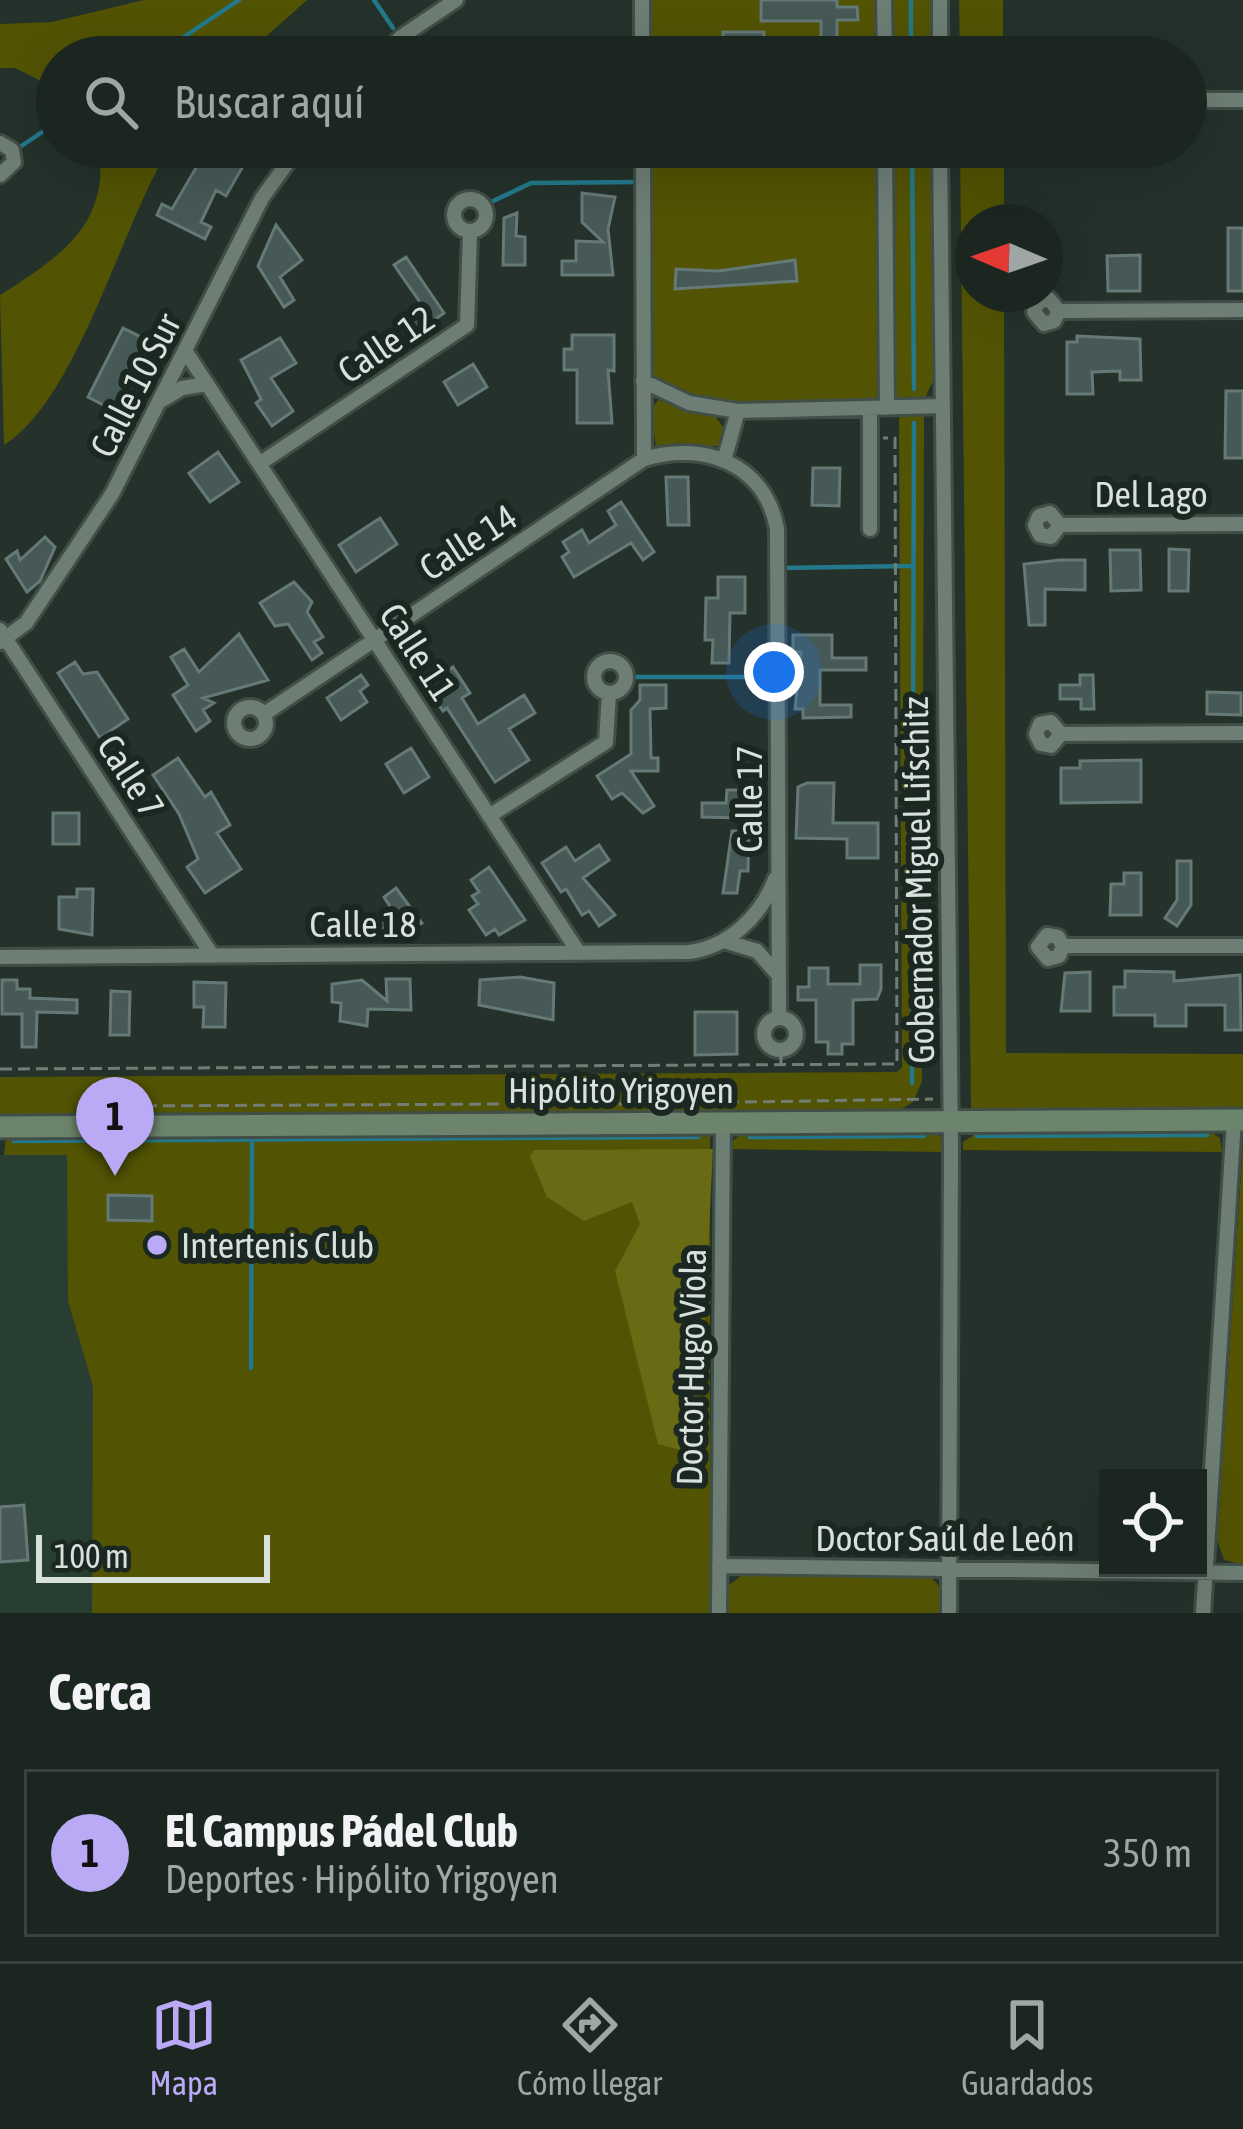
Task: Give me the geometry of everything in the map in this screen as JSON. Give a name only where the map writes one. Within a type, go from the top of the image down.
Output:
[{"type":"main road","name":"Hipólito Yrigoyen","points":[[0,1126],[1239,1120]]},
{"type":"street","points":[[402,36],[456,0]]},
{"type":"street","points":[[642,0],[642,36]]},
{"type":"street","points":[[884,0],[885,36]]},
{"type":"street","points":[[940,0],[940,36]]},
{"type":"street","points":[[1207,100],[1243,100]]},
{"type":"street","points":[[0,142],[11,150],[14,162],[0,175]]},
{"type":"street","name":"Calle 10 Sur","points":[[2,637],[26,623],[112,494],[262,198],[284,168]]},
{"type":"street","points":[[643,168],[644,459],[689,451],[725,457],[738,411]]},
{"type":"street","points":[[885,168],[887,407]]},
{"type":"street","name":"Gobernador Miguel Lifschitz","points":[[940,168],[951,1121],[949,1613]]},
{"type":"street","name":"Calle 12","points":[[259,464],[467,326],[470,232]]},
{"type":"street","points":[[1063,311],[1243,310]]},
{"type":"street","name":"Calle 11","points":[[186,352],[579,953]]},
{"type":"street","points":[[644,381],[689,403],[738,411],[943,406]]},
{"type":"street","points":[[161,401],[182,388],[207,384]]},
{"type":"street","points":[[869,408],[870,529]]},
{"type":"street","name":"Calle 17","points":[[725,457],[760,488],[777,529],[779,1017]]},
{"type":"street","name":"Calle 14","points":[[264,714],[644,459]]},
{"type":"street","name":"Del Lago","points":[[1060,525],[1243,524]]},
{"type":"street","name":"Calle 7","points":[[2,637],[212,955]]},
{"type":"street","points":[[489,816],[606,742],[609,693]]},
{"type":"street","points":[[1061,734],[1243,733]]},
{"type":"street","points":[[724,941],[758,910],[779,868]]},
{"type":"street","points":[[724,941],[757,951],[779,976]]},
{"type":"street","name":"Calle 18","points":[[0,957],[689,952],[724,941]]},
{"type":"street","points":[[1063,946],[1243,946]]},
{"type":"street","name":"Calle 17","points":[[779,1017],[790,1021],[796,1036],[781,1058],[764,1035],[766,1025],[779,1017]]},
{"type":"street","points":[[1207,1556],[1239,1120]]},
{"type":"street","name":"Doctor Hugo Viola","points":[[718,1613],[723,1122]]},
{"type":"street","name":"Doctor Saúl de León","points":[[719,1566],[1099,1569]]},
{"type":"street","name":"Doctor Saúl de León","points":[[1207,1570],[1243,1573]]},
{"type":"street","points":[[1203,1613],[1206,1577]]},
{"type":"path","points":[[0,1069],[781,1058],[897,1064],[895,438],[869,438]]},
{"type":"path","name":"Hipólito Yrigoyen","points":[[614,1104],[950,1098]]},
{"type":"path","name":"Hipólito Yrigoyen","points":[[124,1106],[523,1105]]},
{"type":"shaded area","points":[[144,0],[307,0],[267,36],[36,36],[36,78],[15,68],[0,68],[0,24],[52,22]]},
{"type":"shaded area","points":[[642,0],[931,0],[932,36],[642,36]]},
{"type":"shaded area","points":[[959,0],[1003,0],[1003,36],[960,36]]},
{"type":"shaded area","points":[[100,168],[159,168],[76,351],[30,422],[4,445],[0,295],[42,267],[76,236],[97,198]]},
{"type":"shaded area","points":[[643,168],[932,168],[934,379],[925,398],[899,399],[899,407],[708,408],[643,381]]},
{"type":"shaded area","points":[[960,168],[1004,168],[1004,204],[961,204]]},
{"type":"shaded area","points":[[962,312],[1004,312],[1006,1053],[1243,1054],[1243,1113],[978,1114],[971,1109]]},
{"type":"shaded area","points":[[658,400],[715,416],[725,430],[719,446],[656,447],[650,411]]},
{"type":"shaded area","points":[[899,414],[924,415],[922,1081],[913,1102],[891,1115],[0,1120],[0,1077],[897,1072],[902,1067]]},
{"type":"shaded area","points":[[931,1130],[943,1138],[944,1152],[730,1149],[731,1142],[745,1131]]},
{"type":"shaded area","points":[[1208,1130],[1220,1138],[1222,1152],[963,1150],[963,1142],[978,1132]]},
{"type":"shaded area","points":[[710,1131],[710,1613],[92,1613],[93,1386],[68,1301],[67,1155],[4,1155],[6,1137]]},
{"type":"shaded area","points":[[1243,1142],[1243,1565],[1224,1560],[1217,1540]]},
{"type":"shaded area","points":[[713,1149],[698,1455],[658,1444],[615,1271],[640,1224],[632,1202],[584,1221],[547,1197],[530,1157],[534,1150]]},
{"type":"shaded area","points":[[247,1152],[244,1613],[0,1613],[0,1155]]},
{"type":"shaded area","points":[[741,1576],[931,1577],[941,1588],[942,1613],[724,1613],[725,1588]]},
{"type":"building","points":[[761,0],[837,0],[837,7],[857,7],[858,20],[837,20],[837,36],[821,36],[821,21],[761,21]]},
{"type":"building","points":[[723,32],[764,32],[764,36],[723,36]]},
{"type":"building","points":[[196,168],[242,168],[226,196],[216,190],[201,222],[211,227],[205,239],[157,215],[162,204],[172,209]]},
{"type":"building","points":[[582,193],[615,197],[608,229],[613,275],[562,275],[562,261],[576,261],[576,241],[603,242],[582,222]]},
{"type":"building","points":[[517,213],[516,236],[525,237],[525,265],[503,265],[504,218]]},
{"type":"building","points":[[276,225],[302,260],[280,277],[294,300],[284,307],[258,266]]},
{"type":"building","points":[[1228,228],[1243,228],[1243,291],[1228,291]]},
{"type":"building","points":[[1140,255],[1140,291],[1108,291],[1107,256]]},
{"type":"building","points":[[406,257],[444,313],[415,333],[407,320],[424,308],[394,265]]},
{"type":"building","points":[[795,260],[797,281],[675,289],[676,269],[719,271]]},
{"type":"building","points":[[123,328],[153,343],[117,412],[88,397]]},
{"type":"building","points":[[572,335],[614,335],[614,371],[608,370],[612,423],[577,423],[577,370],[564,370],[564,349],[572,349]]},
{"type":"building","points":[[1077,336],[1140,339],[1141,380],[1120,380],[1120,371],[1092,372],[1093,394],[1067,394],[1067,342],[1077,342]]},
{"type":"building","points":[[280,338],[296,363],[271,378],[293,411],[272,426],[256,403],[261,399],[241,360]]},
{"type":"building","points":[[473,364],[487,387],[458,405],[444,382]]},
{"type":"building","points":[[1226,391],[1243,391],[1243,458],[1225,458]]},
{"type":"building","points":[[218,452],[239,482],[210,502],[189,473]]},
{"type":"building","points":[[813,468],[840,468],[839,506],[812,505]]},
{"type":"building","points":[[666,477],[688,477],[689,525],[668,525]]},
{"type":"building","points":[[621,502],[654,552],[643,560],[631,543],[574,577],[562,557],[569,552],[563,542],[582,530],[589,543],[616,525],[608,511]]},
{"type":"building","points":[[380,518],[397,544],[356,572],[339,545]]},
{"type":"building","points":[[45,537],[55,547],[40,581],[27,592],[6,559],[17,551],[20,560]]},
{"type":"building","points":[[1169,549],[1189,550],[1188,591],[1169,591]]},
{"type":"building","points":[[1110,550],[1140,550],[1141,590],[1111,591]]},
{"type":"building","points":[[1085,560],[1085,590],[1045,589],[1045,625],[1029,625],[1024,564]]},
{"type":"building","points":[[718,577],[745,577],[745,613],[730,613],[729,663],[712,663],[713,640],[705,640],[706,598],[718,598]]},
{"type":"building","points":[[294,582],[312,602],[307,612],[323,637],[314,642],[322,653],[312,660],[288,624],[275,626],[260,603]]},
{"type":"building","points":[[239,634],[268,680],[203,698],[214,703],[203,710],[210,721],[196,731],[173,695],[188,685],[171,657],[184,649],[199,672]]},
{"type":"building","points":[[793,635],[832,635],[832,658],[866,658],[866,670],[820,670],[820,705],[851,705],[851,717],[803,718],[803,709],[795,709],[801,652],[793,652]]},
{"type":"building","points":[[75,662],[83,674],[97,672],[128,719],[100,738],[58,673]]},
{"type":"building","points":[[453,667],[470,693],[462,698],[478,724],[524,695],[535,713],[509,729],[529,760],[495,782],[447,708],[443,711],[432,695],[448,684],[442,675]]},
{"type":"building","points":[[361,675],[368,685],[360,691],[367,702],[341,720],[327,698]]},
{"type":"building","points":[[1080,675],[1093,675],[1094,709],[1081,709],[1081,699],[1060,699],[1060,685],[1080,685]]},
{"type":"building","points":[[640,685],[666,685],[666,708],[650,709],[651,758],[658,758],[658,771],[631,771],[654,806],[643,813],[622,793],[612,799],[597,776],[631,754],[631,710],[640,700]]},
{"type":"building","points":[[1207,692],[1241,693],[1241,715],[1207,714]]},
{"type":"building","points":[[411,748],[429,777],[404,793],[386,764]]},
{"type":"building","points":[[178,758],[205,797],[211,792],[230,825],[217,833],[241,869],[205,893],[187,867],[198,859],[179,814],[153,775]]},
{"type":"building","points":[[1141,760],[1141,802],[1061,803],[1061,768],[1080,768],[1080,761]]},
{"type":"building","points":[[834,783],[833,823],[878,823],[878,858],[847,858],[847,839],[796,838],[798,787]]},
{"type":"building","points":[[727,790],[747,790],[739,818],[702,817],[702,803],[726,803]]},
{"type":"building","points":[[53,813],[79,813],[79,844],[53,844]]},
{"type":"building","points":[[732,831],[749,831],[748,871],[740,871],[737,893],[723,893]]},
{"type":"building","points":[[599,845],[609,860],[583,878],[615,915],[599,926],[589,911],[582,915],[566,889],[561,892],[542,863],[566,847],[575,861]]},
{"type":"building","points":[[1177,861],[1191,861],[1191,905],[1177,926],[1165,918],[1177,900]]},
{"type":"building","points":[[489,867],[525,920],[499,935],[495,929],[486,935],[469,910],[478,904],[472,896],[479,892],[471,880]]},
{"type":"building","points":[[1124,873],[1141,873],[1141,915],[1110,915],[1111,884],[1124,884]]},
{"type":"building","points":[[396,888],[422,923],[407,932],[402,926],[355,931],[355,915],[396,916],[384,897]]},
{"type":"building","points":[[77,889],[93,889],[92,935],[59,929],[59,897],[77,897]]},
{"type":"building","points":[[860,965],[881,965],[881,989],[877,999],[853,1000],[853,1044],[842,1044],[842,1054],[828,1054],[828,1042],[816,1042],[816,1000],[798,1000],[798,987],[809,987],[809,968],[828,968],[828,984],[860,984]]},
{"type":"building","points":[[1125,971],[1174,972],[1174,981],[1240,975],[1241,1030],[1225,1030],[1225,1005],[1186,1005],[1186,1026],[1155,1026],[1155,1015],[1114,1015],[1114,987],[1125,987]]},
{"type":"building","points":[[1090,972],[1090,1011],[1061,1011],[1065,973]]},
{"type":"building","points":[[520,977],[554,983],[553,1020],[479,1005],[480,980]]},
{"type":"building","points":[[386,979],[410,979],[411,1010],[368,1009],[367,1026],[340,1021],[341,1003],[332,1002],[332,984],[362,980],[387,1001]]},
{"type":"building","points":[[2,980],[17,980],[17,989],[30,989],[30,998],[77,1000],[77,1013],[37,1012],[36,1047],[22,1047],[22,1014],[2,1014]]},
{"type":"building","points":[[194,982],[226,983],[225,1027],[203,1027],[204,1007],[194,1007]]},
{"type":"building","points":[[111,991],[130,992],[129,1035],[110,1035]]},
{"type":"building","points":[[695,1012],[737,1012],[737,1054],[695,1055]]},
{"type":"building","points":[[108,1195],[152,1196],[152,1221],[108,1220]]},
{"type":"building","points":[[24,1505],[28,1560],[0,1562],[0,1507]]},
{"type":"waterway","points":[[185,36],[239,0]]},
{"type":"waterway","points":[[374,0],[393,28]]},
{"type":"waterway","points":[[911,0],[911,36]]},
{"type":"waterway","points":[[17,149],[36,136]]},
{"type":"waterway","points":[[912,168],[914,389]]},
{"type":"waterway","points":[[489,203],[531,183],[640,182]]},
{"type":"waterway","points":[[912,1083],[914,423]]},
{"type":"waterway","points":[[778,568],[911,566]]},
{"type":"waterway","points":[[630,677],[774,677]]},
{"type":"waterway","points":[[977,1136],[1207,1135]]},
{"type":"waterway","points":[[750,1137],[924,1136]]},
{"type":"waterway","points":[[14,1141],[698,1137]]},
{"type":"waterway","points":[[251,1368],[252,1139]]},
{"type":"place","name":"El Campus Pádel Club","points":[[115,1176]]},
{"type":"place","name":"Intertenis Club","points":[[157,1245]]}]
